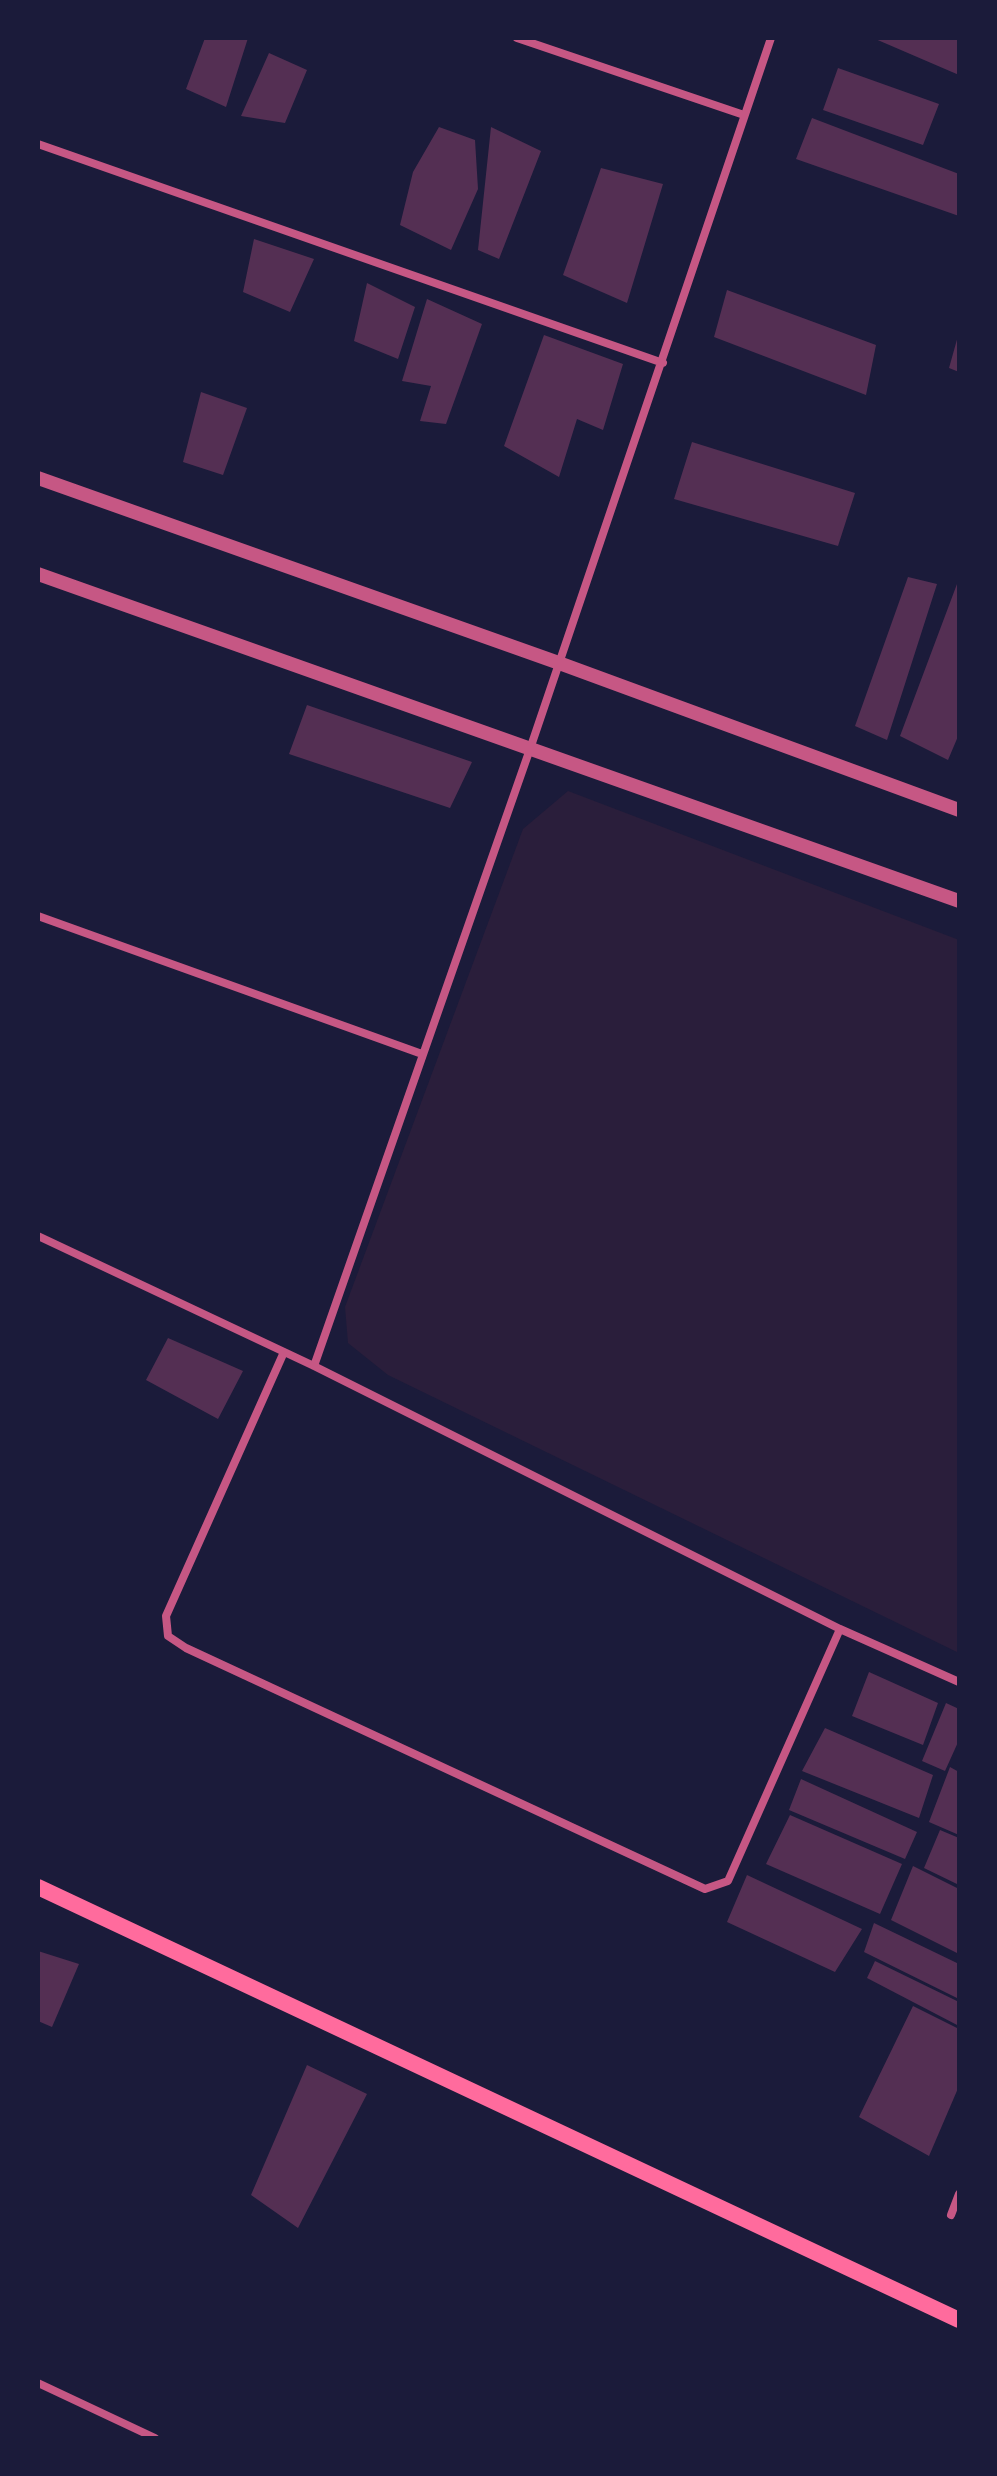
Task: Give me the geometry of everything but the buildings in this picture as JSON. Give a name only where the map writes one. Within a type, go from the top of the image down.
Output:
[{"type":"main road","points":[[38,1887],[959,2320]]},
{"type":"street","points":[[517,38],[744,115]]},
{"type":"street","points":[[314,1366],[663,363],[771,38]]},
{"type":"street","points":[[38,144],[663,363]]},
{"type":"street","points":[[38,478],[559,663],[959,810]]},
{"type":"street","points":[[38,574],[958,898]]},
{"type":"street","points":[[38,916],[422,1054]]},
{"type":"street","points":[[38,1236],[314,1366],[840,1629],[959,1682]]},
{"type":"street","points":[[284,1352],[166,1616],[168,1636],[186,1648],[705,1889],[728,1881],[840,1629]]},
{"type":"street","points":[[951,2215],[959,2194]]},
{"type":"street","points":[[38,2383],[155,2438]]},
{"type":"shaded area","points":[[568,791],[959,940],[959,1653],[388,1375],[348,1343],[345,1307],[523,829]]}]
